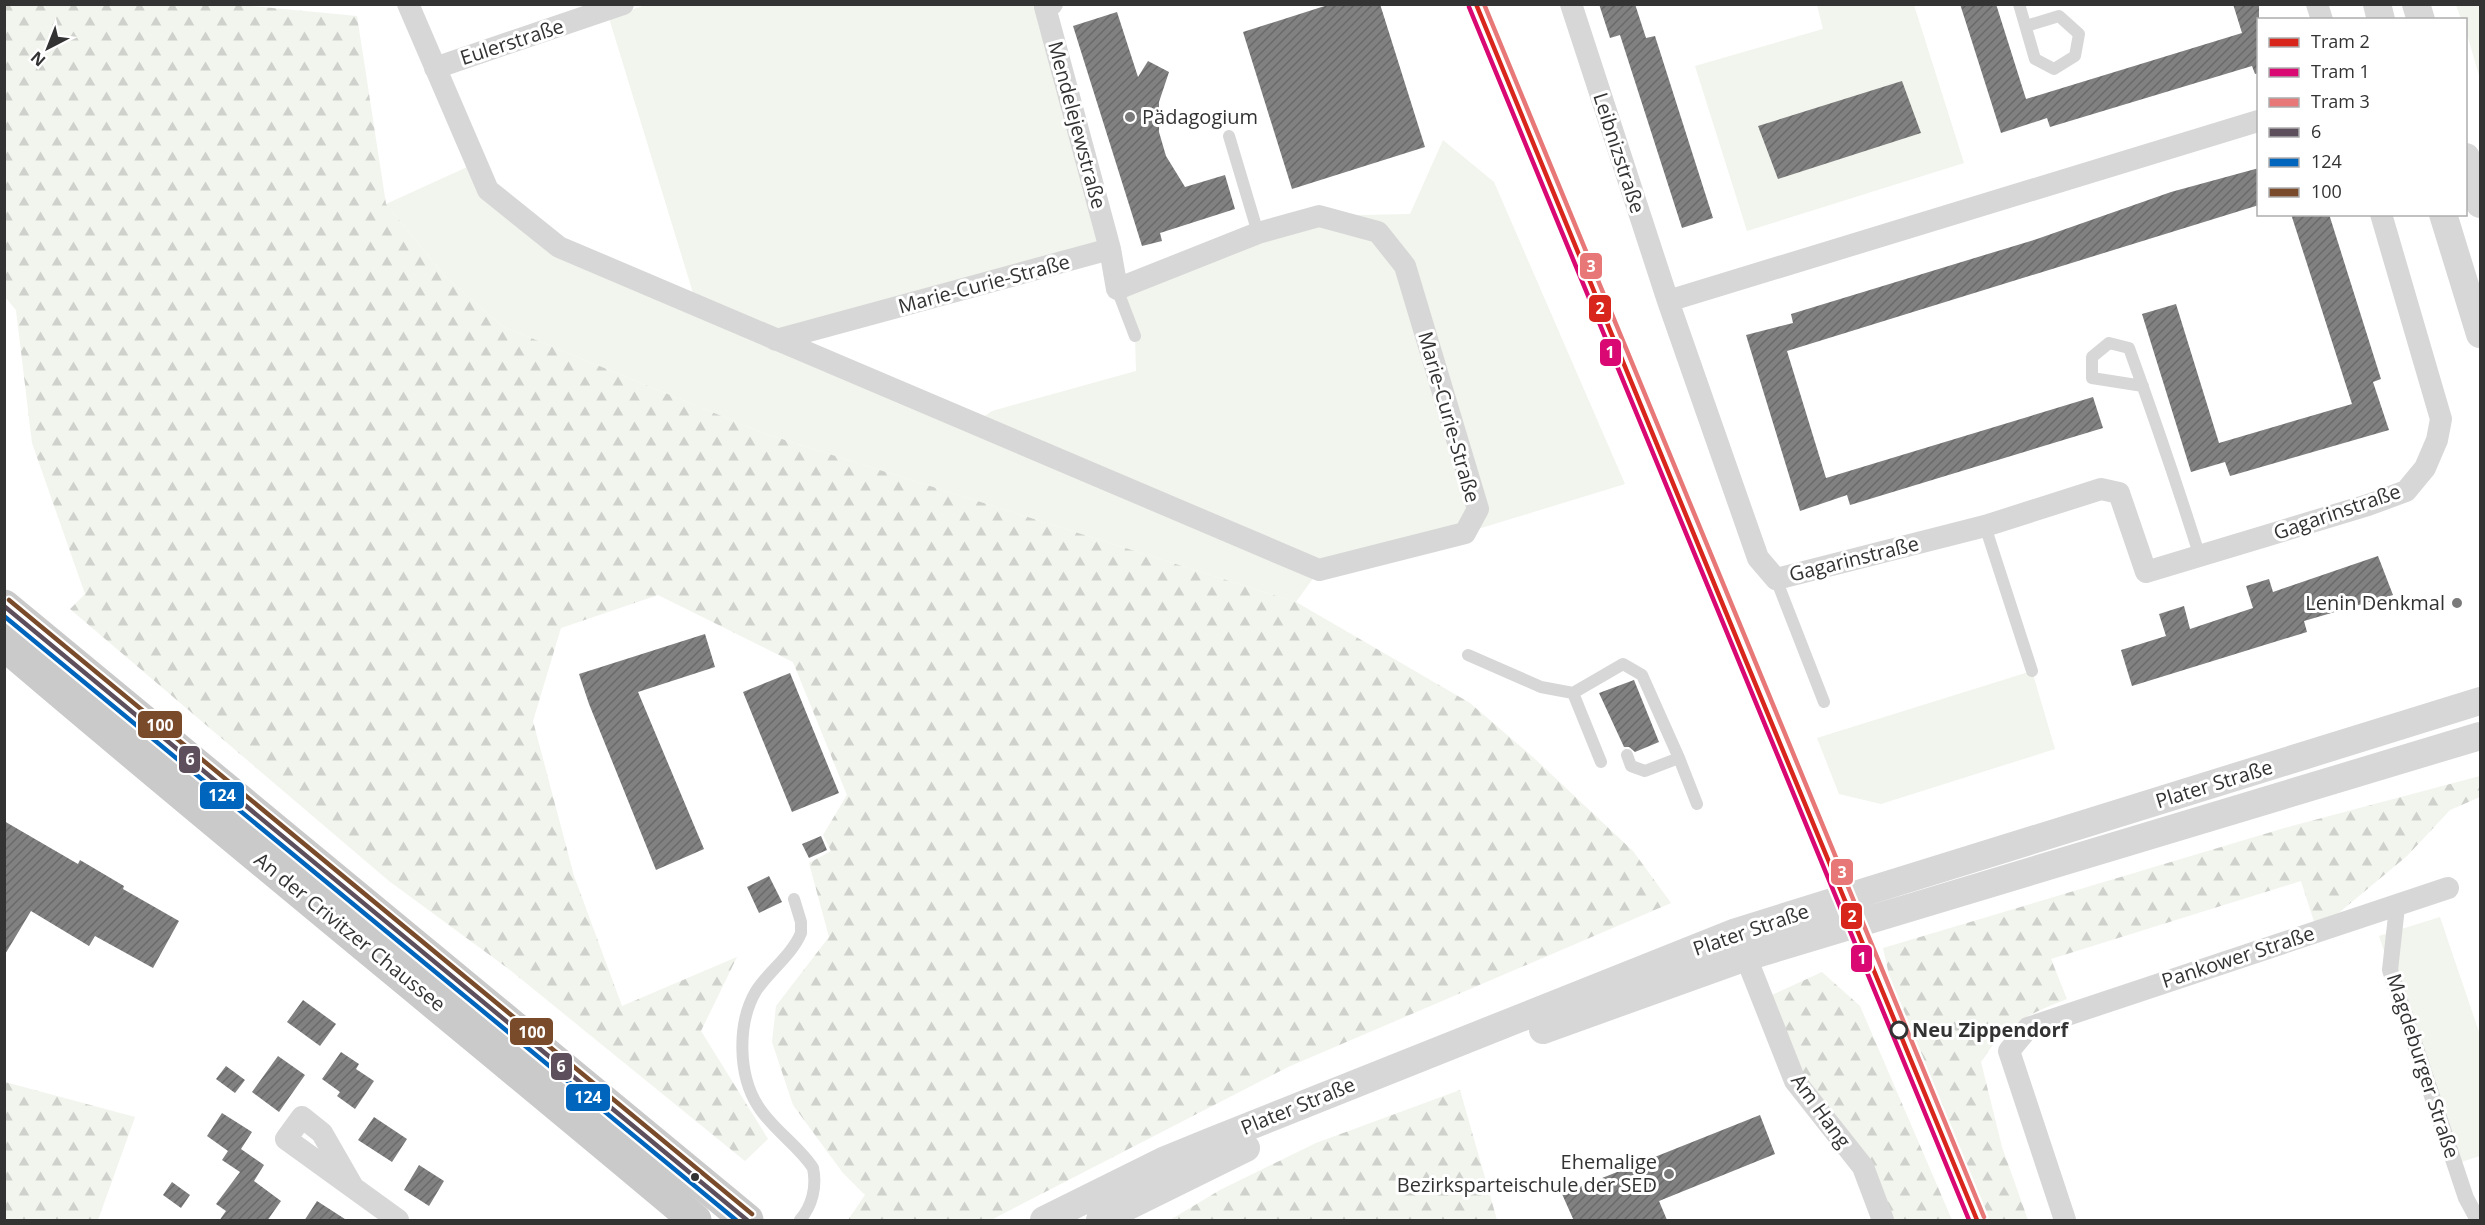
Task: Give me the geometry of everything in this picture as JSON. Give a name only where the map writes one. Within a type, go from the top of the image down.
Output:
[{"type":"main road","name":"An der Crivitzer Chaussee","points":[[4,606],[747,1221]]},
{"type":"main road","name":"An der Crivitzer Chaussee","points":[[4,644],[153,771],[533,1083],[695,1221]]},
{"type":"street","name":"Marie-Curie-Straße","points":[[408,4],[488,190],[560,247],[1319,570],[1465,533],[1478,509],[1405,266],[1378,232],[1319,216],[1258,233],[1118,289]]},
{"type":"street","name":"Eulerstraße","points":[[435,68],[623,4]]},
{"type":"street","name":"Mendelejewstraße","points":[[1052,4],[1045,7],[1110,249]]},
{"type":"street","name":"Leibnizstraße","points":[[1571,4],[1668,301]]},
{"type":"street","points":[[1668,301],[2257,122]]},
{"type":"street","points":[[2467,160],[2481,204]]},
{"type":"street","name":"Gagarinstraße","points":[[1668,301],[1758,558],[1776,579],[1985,526],[2101,489],[2118,493],[2146,572],[2406,491],[2426,468],[2442,419],[2382,216]]},
{"type":"street","points":[[2444,216],[2481,334]]},
{"type":"street","name":"Marie-Curie-Straße","points":[[776,340],[1110,249]]},
{"type":"street","points":[[1110,249],[1118,289]]},
{"type":"street","name":"Plater Straße","points":[[1044,1221],[1203,1145],[1741,944],[2481,701]]},
{"type":"street","name":"Plater Straße","points":[[1100,1221],[1213,1162],[1322,1114],[1577,1017],[1741,944],[2481,736]]},
{"type":"street","name":"Pankower Straße","points":[[2065,1221],[2009,1052],[2028,1028],[2397,907],[2448,888]]},
{"type":"street","name":"Magdeburger Straße","points":[[2397,907],[2390,970],[2466,1198],[2478,1221]]},
{"type":"street","name":"Am Hang","points":[[1741,944],[1795,1081],[1863,1167],[1883,1221]]},
{"type":"street","points":[[353,1187],[398,1221]]},
{"type":"lane","points":[[2019,4],[2035,59],[2055,69],[2075,56],[2079,34],[2059,16],[2026,26]]},
{"type":"lane","points":[[1229,136],[1258,233]]},
{"type":"lane","points":[[1118,289],[1135,336]]},
{"type":"lane","points":[[2143,386],[2092,378],[2092,357],[2109,343],[2130,348],[2143,386],[2200,557]]},
{"type":"lane","points":[[1985,526],[2032,671]]},
{"type":"lane","points":[[1776,579],[1824,702]]},
{"type":"lane","points":[[1468,655],[1541,687],[1573,693],[1623,664],[1642,675],[1698,804]]},
{"type":"lane","points":[[1573,693],[1601,762]]},
{"type":"lane","points":[[1627,755],[1631,766],[1645,771],[1678,758]]},
{"type":"lane","points":[[794,899],[801,922],[801,933],[756,991],[747,1013],[743,1042],[749,1084],[758,1106],[813,1168],[815,1177],[812,1202],[800,1221]]},
{"type":"green space","points":[[231,4],[357,16],[386,204],[445,276],[502,326],[763,433],[1296,602],[1470,703],[1535,759],[1633,851],[1671,903],[1288,1067],[991,1220],[848,1220],[865,1195],[843,1173],[793,1105],[772,1042],[776,1006],[829,937],[809,863],[831,851],[823,835],[847,795],[793,662],[658,595],[561,628],[533,721],[574,876],[622,1006],[737,957],[701,1031],[768,1139],[745,1161],[510,970],[389,881],[70,609],[85,594],[32,443],[16,310],[5,297],[5,5]]},
{"type":"green space","points":[[648,4],[1039,5],[1110,249],[777,340],[973,424],[992,411],[1136,371],[1135,336],[1117,289],[1319,216],[1410,214],[1443,140],[1494,182],[1625,484],[1465,533],[1319,570],[1296,602],[763,433],[502,326],[445,276],[386,204],[476,163],[559,247],[697,306],[609,18]]},
{"type":"green space","points":[[1817,5],[1914,5],[1964,163],[1747,231],[1695,66],[1823,29]]},
{"type":"green space","points":[[2456,5],[2480,5],[2480,79],[2467,34],[2467,18],[2461,18]]},
{"type":"green space","points":[[2032,671],[2055,749],[1881,804],[1839,794],[1817,738]]},
{"type":"green space","points":[[2480,776],[2480,797],[2450,810],[2407,856],[2317,931],[2301,881],[2051,959],[2067,999],[2018,1022],[1999,1039],[1981,1062],[2002,1147],[2028,1220],[1988,1220],[1893,993],[1883,948],[2288,827]]},
{"type":"green space","points":[[2440,917],[2480,1035],[2480,1156],[2455,1164],[2379,936]]},
{"type":"green space","points":[[1822,972],[1860,1006],[1952,1220],[1883,1220],[1863,1167],[1795,1081],[1763,999]]},
{"type":"green space","points":[[5,1082],[135,1117],[98,1220],[5,1220]]},
{"type":"green space","points":[[1460,1090],[1497,1220],[1170,1220],[1220,1190],[1316,1143]]},
{"type":"building","points":[[1331,4],[1380,4],[1425,147],[1292,189],[1243,32]]},
{"type":"building","points":[[1599,4],[1635,4],[1646,38],[1655,36],[1713,218],[1682,228],[1620,35],[1610,38]]},
{"type":"building","points":[[1960,4],[1996,4],[2026,99],[2242,33],[2233,4],[2259,4],[2257,74],[2255,74],[2252,66],[2050,127],[2047,118],[2001,133]]},
{"type":"building","name":"Pädagogium","points":[[1117,12],[1138,77],[1148,61],[1169,72],[1159,102],[1159,132],[1166,156],[1185,187],[1225,175],[1235,209],[1160,233],[1162,241],[1142,246],[1073,26]]},
{"type":"building","points":[[1902,81],[1921,133],[1778,179],[1758,126]]},
{"type":"building","points":[[2257,169],[2257,206],[1787,351],[1826,478],[2093,397],[2103,428],[1850,505],[1847,495],[1800,511],[1746,335],[1793,323],[1791,314],[2037,239],[2171,192]]},
{"type":"building","points":[[2292,216],[2330,216],[2381,379],[2373,382],[2389,430],[2230,476],[2225,462],[2191,472],[2142,314],[2176,304],[2219,443],[2352,404]]},
{"type":"building","points":[[2378,556],[2393,595],[2304,621],[2307,632],[2132,686],[2121,650],[2166,636],[2159,614],[2184,606],[2190,629],[2253,608],[2246,586],[2269,579],[2273,592]]},
{"type":"building","points":[[705,634],[715,667],[638,692],[704,849],[656,870],[579,674]]},
{"type":"building","points":[[790,673],[839,793],[792,812],[743,692]]},
{"type":"building","points":[[1634,680],[1659,742],[1635,752],[1629,747],[1624,747],[1599,693]]},
{"type":"building","points":[[4,821],[78,864],[80,860],[124,886],[123,889],[179,921],[153,968],[95,936],[89,946],[31,911],[4,956]]},
{"type":"building","points":[[821,836],[827,850],[809,858],[802,844]]},
{"type":"building","points":[[769,876],[782,902],[759,913],[747,887]]},
{"type":"building","points":[[303,1000],[336,1024],[320,1046],[287,1022]]},
{"type":"building","points":[[341,1052],[359,1064],[356,1069],[374,1081],[355,1109],[337,1096],[340,1092],[322,1079]]},
{"type":"building","points":[[278,1056],[305,1075],[279,1112],[252,1092]]},
{"type":"building","points":[[226,1066],[245,1080],[235,1093],[216,1079]]},
{"type":"building","points":[[222,1113],[252,1132],[241,1149],[264,1165],[254,1181],[281,1201],[267,1221],[219,1221],[226,1211],[216,1204],[240,1172],[222,1160],[228,1151],[207,1136]]},
{"type":"building","name":"Ehemalige Bezirksparteischule der SED","points":[[1760,1115],[1775,1154],[1659,1201],[1667,1220],[1574,1221],[1562,1194]]},
{"type":"building","points":[[374,1117],[407,1139],[392,1162],[358,1140]]},
{"type":"building","points":[[419,1165],[444,1181],[429,1206],[404,1190]]},
{"type":"building","points":[[172,1182],[190,1195],[181,1208],[163,1195]]},
{"type":"building","points":[[317,1201],[348,1221],[304,1221]]},
{"type":"tram line","name":"2","points":[[1476,4],[1977,1220]]},
{"type":"tram line","name":"3","points":[[1484,4],[1984,1217]]},
{"type":"tram line","name":"1","points":[[1469,7],[1969,1220]]},
{"type":"transit line","name":"100","points":[[9,600],[752,1214]]},
{"type":"transit line","name":"6","points":[[4,606],[747,1220]]},
{"type":"transit line","name":"124","points":[[4,616],[736,1220]]},
{"type":"place","name":"Pädagogium","points":[[1130,117]]},
{"type":"place","name":"Lenin Denkmal","points":[[2457,603]]},
{"type":"place","name":"Neu Zippendorf","points":[[1899,1030]]},
{"type":"place","name":"Ehemalige Bezirksparteischule der SED","points":[[1669,1174]]}]
